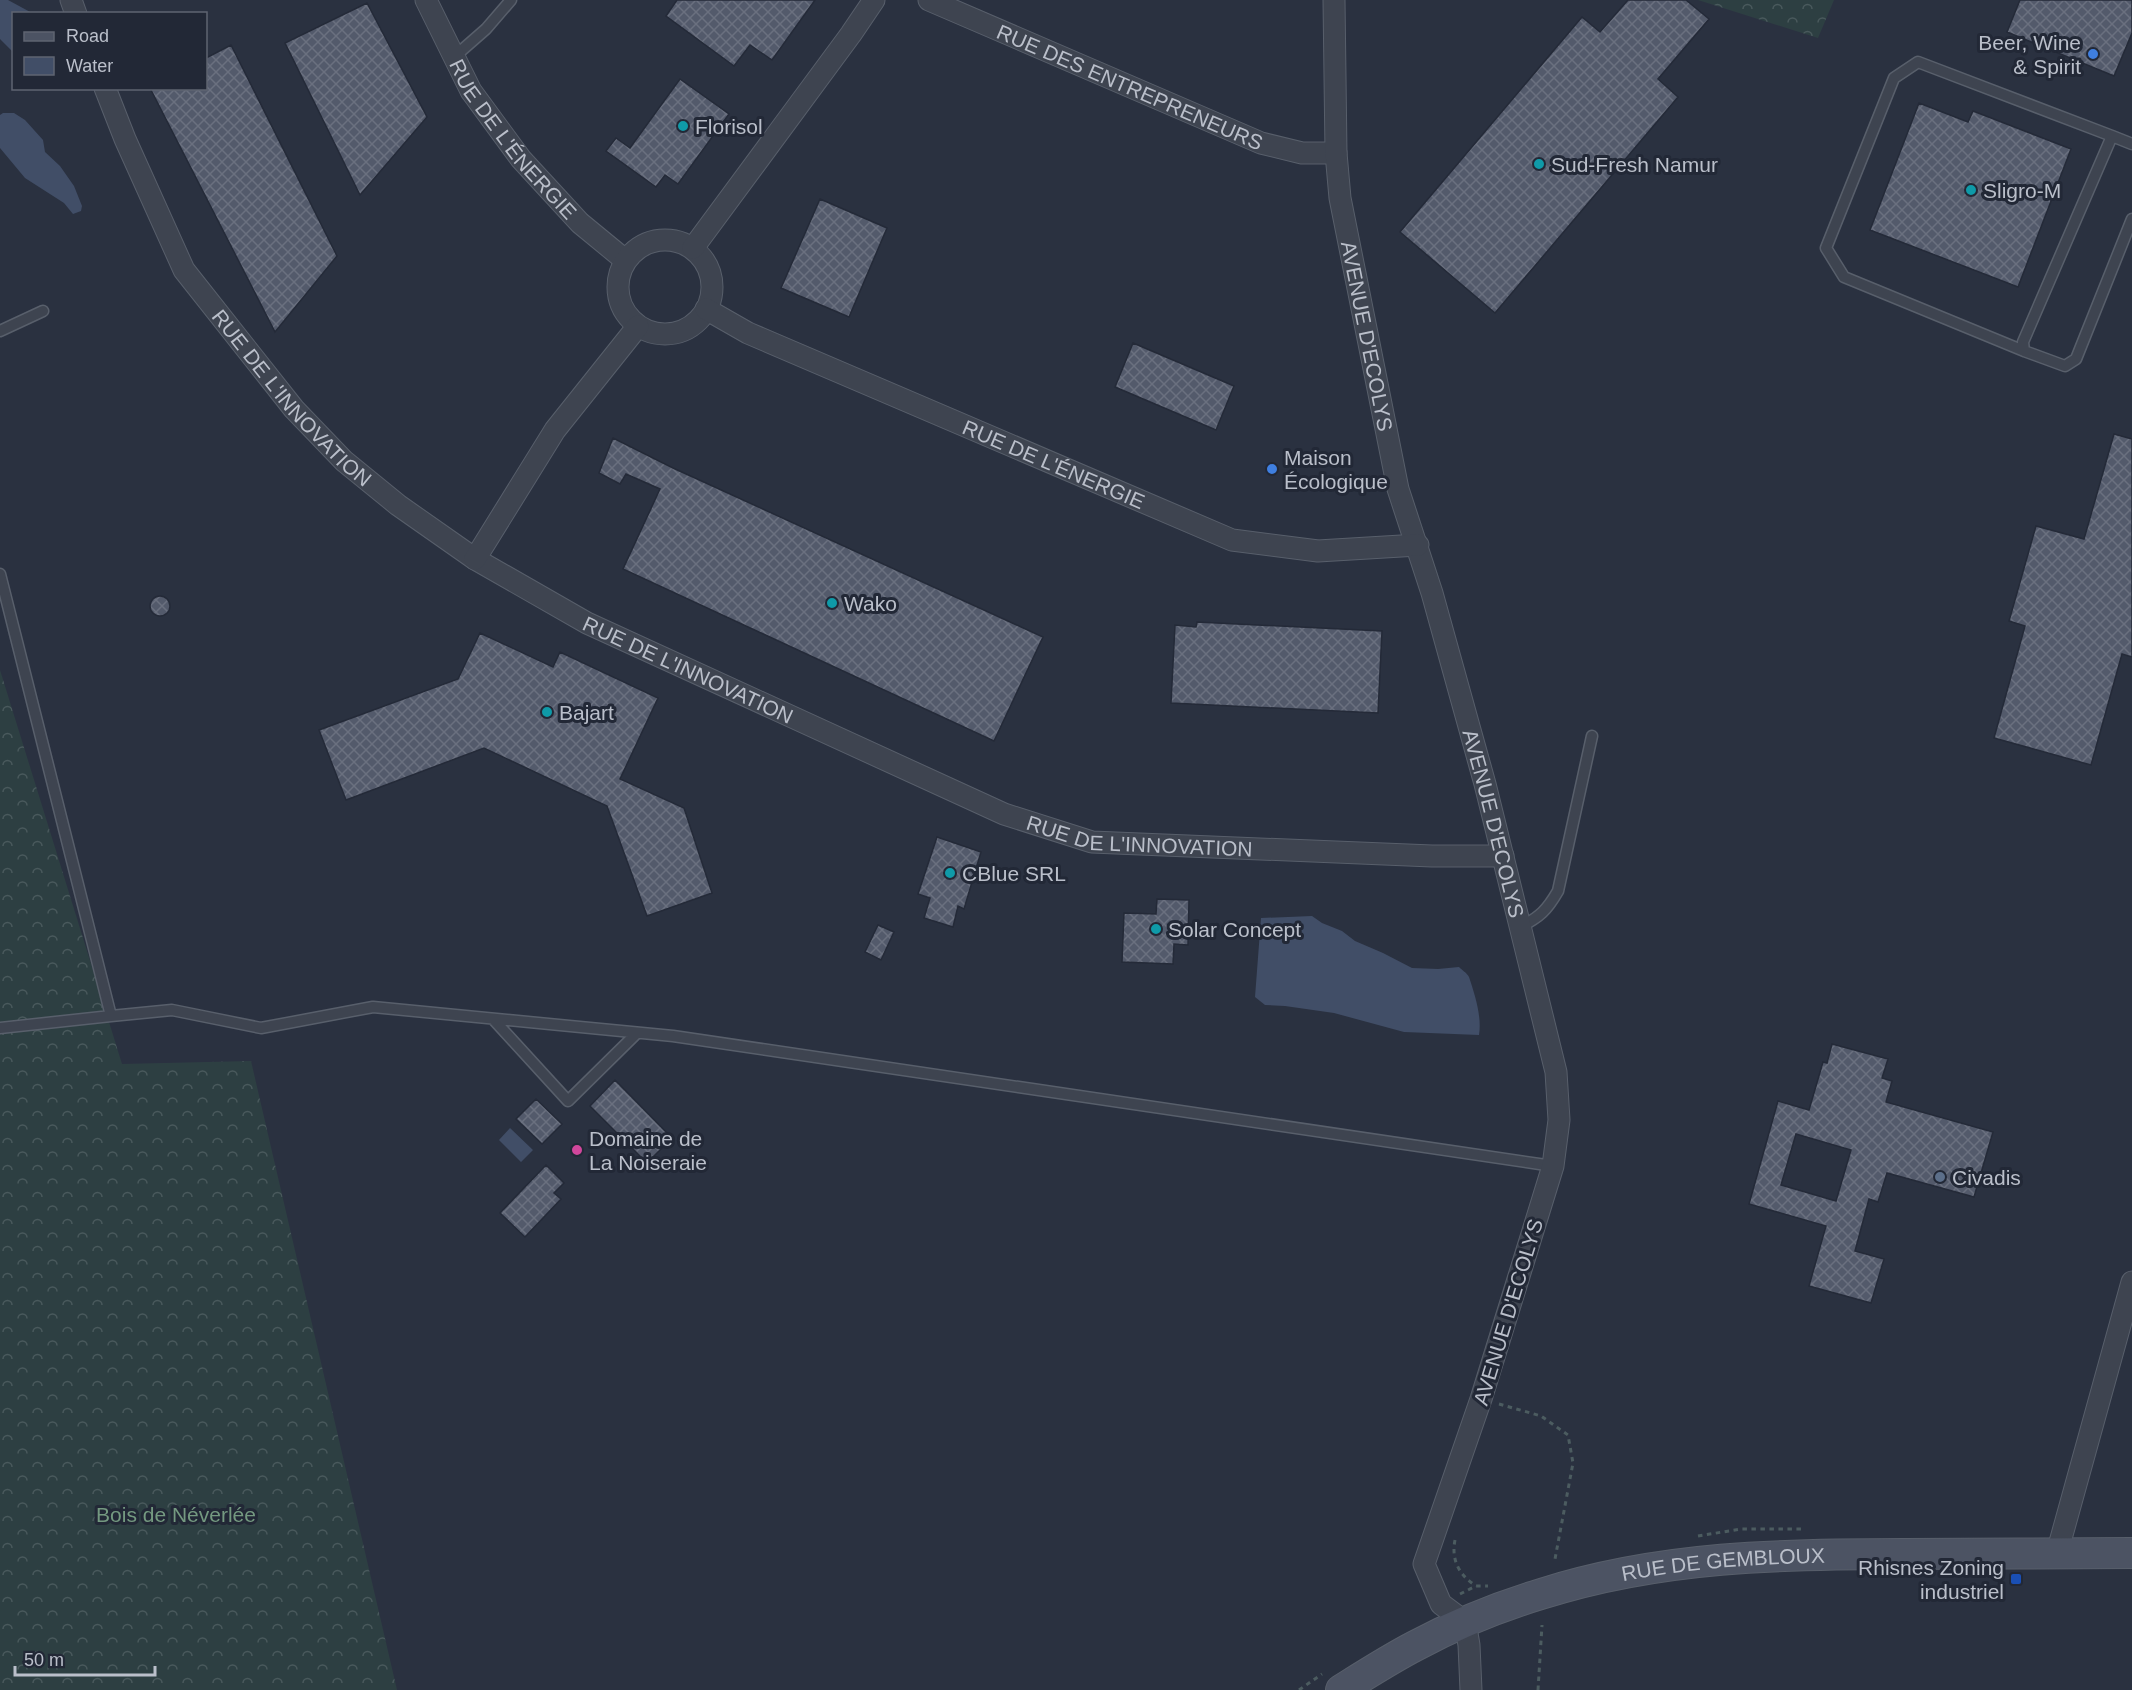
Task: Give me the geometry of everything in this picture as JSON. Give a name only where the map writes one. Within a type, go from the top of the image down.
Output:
[{"type":"main road","name":"RUE DE GEMBLOUX","points":[[1341,1690],[1415,1646],[1465,1622],[1540,1594],[1611,1575],[1668,1565],[1794,1554],[2132,1553]]},
{"type":"street","name":"RUE DE L'ÉNERGIE","points":[[426,0],[471,91],[521,159],[580,223],[625,260]]},
{"type":"street","points":[[693,248],[874,0]]},
{"type":"street","name":"RUE DES ENTREPRENEURS","points":[[929,0],[1261,143],[1302,153],[1336,153]]},
{"type":"street","name":"AVENUE D'ECOLYS","points":[[1334,0],[1336,153],[1340,198],[1398,489],[1418,545],[1485,784],[1557,1072],[1559,1120],[1553,1166],[1481,1399],[1424,1564],[1441,1604],[1465,1622]]},
{"type":"street","name":"RUE DE L'INNOVATION","points":[[106,90],[125,139],[184,270],[294,409],[344,461],[399,505],[475,559],[587,622],[1004,814],[1092,842],[1432,856],[1503,856]]},
{"type":"street","points":[[670,239],[693,248],[705,260],[711,277],[712,295],[706,309],[691,326],[674,333],[655,333],[638,326],[624,311],[617,291],[617,280],[625,260],[638,247],[653,240],[670,239]]},
{"type":"street","name":"RUE DE L'ÉNERGIE","points":[[706,309],[748,333],[1232,540],[1318,551],[1418,545]]},
{"type":"street","points":[[475,559],[555,430],[638,326]]},
{"type":"street","points":[[2057,1553],[2132,1282]]},
{"type":"street","points":[[1465,1622],[1469,1645],[1471,1690]]},
{"type":"lane","points":[[454,57],[486,29],[511,0]]},
{"type":"lane","points":[[2132,144],[1918,62],[1894,78],[1826,248],[1844,278],[2065,366],[2076,359],[2132,219]]},
{"type":"lane","points":[[2024,351],[2023,342],[2112,136]]},
{"type":"lane","points":[[0,331],[43,311]]},
{"type":"lane","points":[[0,574],[111,1016]]},
{"type":"lane","points":[[1520,927],[1548,909],[1558,891],[1592,736]]},
{"type":"lane","points":[[0,1028],[172,1010],[261,1028],[373,1007],[673,1036],[1553,1166]]},
{"type":"lane","points":[[493,1019],[568,1101],[637,1033]]},
{"type":"path","points":[[1481,1399],[1541,1416],[1568,1435],[1574,1463],[1555,1559]]},
{"type":"path","points":[[1538,1690],[1542,1625]]},
{"type":"green space","points":[[1698,0],[1834,0],[1818,38]]},
{"type":"green space","name":"Bois de Néverlée","points":[[0,670],[122,1064],[251,1061],[397,1690],[0,1690]]},
{"type":"water","points":[[0,0],[8,0],[30,12],[12,12],[12,51],[0,39]]},
{"type":"water","points":[[14,113],[25,120],[43,140],[45,152],[60,166],[74,186],[82,206],[81,211],[73,214],[64,203],[25,178],[0,148],[0,115]]},
{"type":"water","points":[[1312,916],[1342,931],[1355,941],[1412,968],[1459,967],[1469,977],[1474,991],[1479,1013],[1479,1035],[1404,1032],[1334,1013],[1265,1005],[1255,997],[1261,918]]},
{"type":"water","points":[[510,1128],[533,1150],[521,1162],[499,1140]]},
{"type":"building","points":[[677,0],[815,0],[772,60],[750,45],[734,66],[666,16]]},
{"type":"building","name":"Sud-Fresh Namur","points":[[1628,0],[1686,0],[1709,19],[1658,79],[1678,97],[1495,313],[1400,232],[1582,17],[1600,32]]},
{"type":"building","name":"Beer, Wine & Spirit","points":[[2020,0],[2132,0],[2132,33],[2114,76],[2007,32]]},
{"type":"building","points":[[367,3],[427,117],[360,195],[285,43]]},
{"type":"building","points":[[231,45],[337,256],[275,332],[151,90],[207,90],[207,57]]},
{"type":"building","name":"Florisol","points":[[680,79],[729,114],[678,184],[665,175],[656,187],[606,151],[616,138],[630,148]]},
{"type":"building","name":"Sligro-M","points":[[1919,103],[1968,122],[1973,111],[2071,149],[2018,287],[1870,230]]},
{"type":"building","points":[[820,199],[887,228],[849,317],[781,288]]},
{"type":"building","points":[[1133,343],[1234,386],[1216,430],[1115,387]]},
{"type":"building","points":[[2114,434],[2132,439],[2132,657],[2122,654],[2091,765],[1994,738],[2025,626],[2009,621],[2036,526],[2084,539]]},
{"type":"building","name":"Wako","points":[[613,438],[673,468],[1043,637],[994,741],[623,569],[660,489],[626,474],[620,484],[599,473]]},
{"type":"building","points":[[160,596],[167,599],[170,606],[167,613],[160,616],[153,613],[150,606],[153,599]]},
{"type":"building","points":[[1197,622],[1382,631],[1378,713],[1171,703],[1175,625],[1196,627]]},
{"type":"building","points":[[480,633],[553,667],[560,652],[658,698],[620,779],[684,808],[712,893],[647,916],[607,806],[484,748],[346,800],[319,730],[458,679]]},
{"type":"building","name":"CBlue SRL","points":[[937,837],[981,852],[964,909],[958,906],[953,927],[924,918],[930,898],[918,894]]},
{"type":"building","name":"Solar Concept","points":[[1157,899],[1189,900],[1188,945],[1174,944],[1173,964],[1122,962],[1124,913],[1156,914]]},
{"type":"building","points":[[878,925],[894,932],[881,960],[865,952]]},
{"type":"building","name":"Civadis","points":[[1832,1044],[1888,1059],[1882,1078],[1892,1081],[1886,1102],[1993,1132],[1974,1197],[1887,1173],[1878,1202],[1869,1199],[1855,1251],[1884,1259],[1871,1303],[1809,1286],[1826,1226],[1749,1204],[1778,1101],[1809,1110],[1823,1062],[1827,1063]],"holes":[[[1796,1134],[1851,1150],[1836,1201],[1781,1185]]]},
{"type":"building","points":[[615,1080],[672,1138],[647,1163],[590,1106]]},
{"type":"building","points":[[536,1099],[562,1124],[542,1144],[516,1119]]},
{"type":"building","points":[[546,1165],[564,1183],[554,1193],[561,1199],[525,1237],[500,1213]]},
{"type":"place","name":"Beer, Wine & Spirit","points":[[2093,54]]},
{"type":"place","name":"Florisol","points":[[683,126]]},
{"type":"place","name":"Sud-Fresh Namur","points":[[1539,164]]},
{"type":"place","name":"Sligro-M","points":[[1971,190]]},
{"type":"place","name":"Maison Écologique","points":[[1272,469]]},
{"type":"place","name":"Wako","points":[[832,603]]},
{"type":"place","name":"Bajart","points":[[547,712]]},
{"type":"place","name":"CBlue SRL","points":[[950,873]]},
{"type":"place","name":"Solar Concept","points":[[1156,929]]},
{"type":"place","name":"Domaine de La Noiseraie","points":[[577,1150]]},
{"type":"place","name":"Civadis","points":[[1940,1177]]},
{"type":"place","name":"Rhisnes Zoning industriel","points":[[2016,1579]]}]
